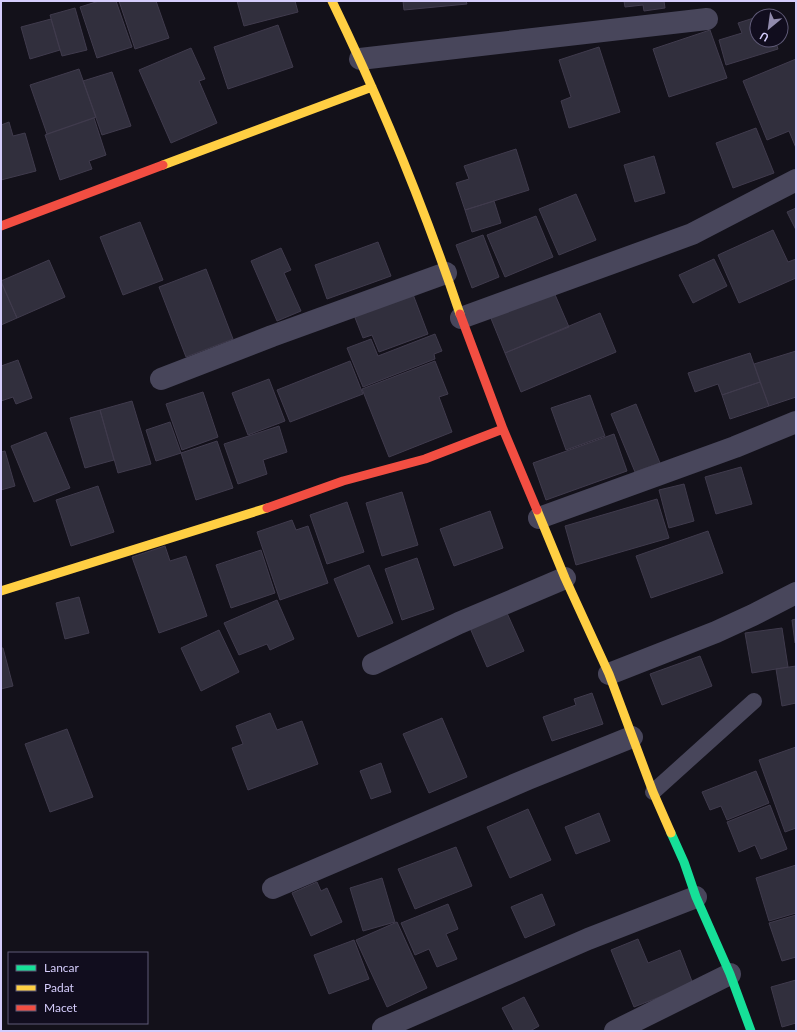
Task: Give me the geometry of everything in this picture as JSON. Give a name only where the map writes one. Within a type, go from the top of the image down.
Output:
[{"type":"street","points":[[332,1],[360,60],[397,146],[446,273],[461,318],[503,429],[539,518],[609,674],[653,792],[684,862],[696,897],[730,974],[751,1031]]},
{"type":"street","points":[[360,60],[707,19]]},
{"type":"street","points":[[1,226],[372,87]]},
{"type":"street","points":[[461,318],[692,234],[796,180]]},
{"type":"street","points":[[161,379],[272,336],[446,273]]},
{"type":"street","points":[[539,518],[735,447],[796,422]]},
{"type":"street","points":[[1,591],[279,504],[343,481],[425,459],[503,429]]},
{"type":"street","points":[[373,664],[459,623],[565,578]]},
{"type":"street","points":[[609,674],[716,632],[796,593]]},
{"type":"street","points":[[273,888],[528,779],[632,737]]},
{"type":"street","points":[[383,1028],[588,939],[696,897]]},
{"type":"street","points":[[615,1031],[730,974]]},
{"type":"lane","points":[[653,792],[754,701]]},
{"type":"building","points":[[99,1],[116,1],[132,47],[97,58],[80,7]]},
{"type":"building","points":[[119,1],[156,1],[169,38],[135,49]]},
{"type":"building","points":[[237,1],[295,1],[298,12],[244,26]]},
{"type":"building","points":[[403,1],[466,1],[467,4],[404,10]]},
{"type":"building","points":[[624,1],[664,1],[665,8],[644,11],[643,5],[625,7]]},
{"type":"building","points":[[75,8],[87,50],[62,56],[50,15]]},
{"type":"building","points":[[51,19],[60,50],[30,59],[21,27]]},
{"type":"building","points":[[749,20],[749,48],[778,49],[726,65],[719,40],[742,33],[738,23]]},
{"type":"building","points":[[278,25],[293,67],[228,89],[214,47]]},
{"type":"building","points":[[710,30],[727,78],[669,97],[653,49]]},
{"type":"building","points":[[599,47],[620,112],[569,128],[561,101],[571,97],[559,60]]},
{"type":"building","points":[[191,48],[205,79],[199,81],[217,123],[171,143],[139,70]]},
{"type":"building","points":[[796,59],[796,148],[789,131],[767,140],[743,81]]},
{"type":"building","points":[[79,69],[96,117],[47,134],[30,85]]},
{"type":"building","points":[[112,72],[131,126],[102,135],[83,81]]},
{"type":"building","points":[[94,118],[106,155],[89,161],[92,169],[60,180],[45,135]]},
{"type":"building","points":[[9,122],[13,136],[25,133],[36,171],[1,180],[1,125]]},
{"type":"building","points":[[756,128],[774,173],[733,188],[716,143]]},
{"type":"building","points":[[516,149],[529,190],[465,210],[456,183],[469,179],[464,166]]},
{"type":"building","points":[[654,156],[665,193],[635,202],[624,165]]},
{"type":"building","points":[[576,194],[596,240],[559,255],[539,209]]},
{"type":"building","points":[[494,201],[501,223],[472,232],[465,210]]},
{"type":"building","points":[[796,208],[796,230],[787,212]]},
{"type":"building","points":[[536,216],[553,257],[505,277],[487,235]]},
{"type":"building","points":[[140,222],[163,280],[123,295],[100,237]]},
{"type":"building","points":[[773,230],[788,262],[796,259],[796,278],[739,303],[718,255]]},
{"type":"building","points":[[483,235],[499,277],[472,288],[456,245]]},
{"type":"building","points":[[378,242],[391,276],[327,299],[315,265]]},
{"type":"building","points":[[281,248],[291,270],[284,273],[301,311],[277,321],[251,261]]},
{"type":"building","points":[[714,259],[727,286],[693,303],[679,275]]},
{"type":"building","points":[[49,260],[65,297],[17,318],[1,281]]},
{"type":"building","points":[[206,269],[233,339],[186,357],[159,287]]},
{"type":"building","points":[[1,282],[17,318],[1,325]]},
{"type":"building","points":[[411,289],[428,334],[379,352],[372,335],[363,338],[352,310]]},
{"type":"building","points":[[553,290],[569,327],[505,353],[490,316]]},
{"type":"building","points":[[600,313],[616,352],[521,392],[505,353]]},
{"type":"building","points":[[435,334],[442,351],[434,354],[435,359],[363,387],[347,348],[371,339],[378,356]]},
{"type":"building","points":[[796,351],[796,397],[769,406],[754,364]]},
{"type":"building","points":[[750,353],[760,382],[722,395],[718,384],[695,392],[688,373]]},
{"type":"building","points":[[18,360],[32,398],[16,404],[13,397],[1,401],[1,366]]},
{"type":"building","points":[[350,361],[363,394],[290,422],[277,390]]},
{"type":"building","points":[[435,361],[448,394],[439,397],[452,432],[389,457],[362,389]]},
{"type":"building","points":[[269,379],[285,421],[248,435],[232,393]]},
{"type":"building","points":[[760,382],[769,406],[730,419],[722,395]]},
{"type":"building","points":[[203,392],[218,437],[182,450],[166,404]]},
{"type":"building","points":[[590,395],[605,436],[566,450],[551,408]]},
{"type":"building","points":[[132,401],[151,464],[118,473],[100,410]]},
{"type":"building","points":[[636,404],[660,463],[635,472],[611,414]]},
{"type":"building","points":[[100,410],[114,460],[85,468],[70,418]]},
{"type":"building","points":[[170,422],[181,453],[156,461],[146,430]]},
{"type":"building","points":[[279,426],[287,452],[263,460],[267,474],[238,484],[224,444]]},
{"type":"building","points":[[46,432],[70,488],[34,502],[11,446]]},
{"type":"building","points":[[614,434],[627,471],[546,500],[533,463]]},
{"type":"building","points":[[217,441],[233,488],[196,500],[181,453]]},
{"type":"building","points":[[5,451],[15,486],[1,490],[1,452]]},
{"type":"building","points":[[741,467],[752,504],[716,514],[705,477]]},
{"type":"building","points":[[684,484],[694,521],[669,528],[659,490]]},
{"type":"building","points":[[98,486],[114,532],[71,546],[56,500]]},
{"type":"building","points":[[402,492],[418,545],[382,556],[366,503]]},
{"type":"building","points":[[657,499],[669,538],[576,565],[565,526]]},
{"type":"building","points":[[347,502],[364,552],[327,564],[310,515]]},
{"type":"building","points":[[490,511],[503,548],[454,566],[440,529]]},
{"type":"building","points":[[292,520],[296,530],[308,526],[328,583],[280,600],[257,532]]},
{"type":"building","points":[[708,531],[723,573],[651,598],[636,556]]},
{"type":"building","points":[[165,546],[170,561],[186,556],[207,616],[159,633],[132,557]]},
{"type":"building","points":[[261,550],[275,593],[231,608],[216,565]]},
{"type":"building","points":[[417,558],[434,609],[402,620],[385,569]]},
{"type":"building","points":[[369,565],[393,623],[358,637],[334,579]]},
{"type":"building","points":[[79,597],[89,633],[65,639],[56,603]]},
{"type":"building","points":[[277,600],[294,639],[270,650],[267,644],[239,655],[224,623]]},
{"type":"building","points":[[507,613],[524,651],[487,667],[470,628]]},
{"type":"building","points":[[796,619],[796,643],[795,643],[792,620]]},
{"type":"building","points":[[782,628],[788,667],[752,673],[745,633]]},
{"type":"building","points":[[219,630],[239,672],[201,691],[181,648]]},
{"type":"building","points":[[1,648],[3,648],[13,686],[1,689]]},
{"type":"building","points":[[700,656],[712,686],[662,705],[650,674]]},
{"type":"building","points":[[796,666],[796,703],[782,706],[776,669]]},
{"type":"building","points":[[592,693],[603,724],[552,741],[543,717],[576,705],[574,699]]},
{"type":"building","points":[[270,713],[277,730],[302,721],[318,764],[248,790],[232,748],[243,744],[236,726]]},
{"type":"building","points":[[442,718],[467,777],[429,793],[403,734]]},
{"type":"building","points":[[67,729],[93,797],[50,812],[25,744]]},
{"type":"building","points":[[796,747],[796,828],[785,832],[759,760]]},
{"type":"building","points":[[381,763],[391,792],[371,799],[360,771]]},
{"type":"building","points":[[756,771],[769,803],[727,820],[721,806],[710,810],[702,792]]},
{"type":"building","points":[[770,805],[787,849],[761,859],[755,845],[739,852],[727,822]]},
{"type":"building","points":[[528,809],[551,860],[510,878],[487,827]]},
{"type":"building","points":[[599,813],[610,841],[576,854],[565,827]]},
{"type":"building","points":[[456,847],[472,886],[415,909],[398,869]]},
{"type":"building","points":[[796,865],[796,913],[769,921],[756,878]]},
{"type":"building","points":[[382,878],[395,922],[363,931],[350,888]]},
{"type":"building","points":[[317,882],[321,891],[327,888],[342,922],[311,936],[292,893]]},
{"type":"building","points":[[542,894],[555,925],[525,938],[511,907]]},
{"type":"building","points":[[448,904],[458,929],[446,934],[457,959],[437,967],[429,949],[415,955],[401,923]]},
{"type":"building","points":[[796,915],[796,957],[782,961],[769,923]]},
{"type":"building","points":[[397,922],[427,988],[387,1007],[356,940]]},
{"type":"building","points":[[638,939],[648,963],[680,950],[693,984],[634,1007],[611,950]]},
{"type":"building","points":[[354,940],[369,979],[329,994],[314,955]]},
{"type":"building","points":[[796,980],[796,1023],[782,1027],[771,987]]},
{"type":"building","points":[[524,997],[539,1026],[530,1031],[514,1031],[502,1008]]},
{"type":"traffic: fast","points":[[671,833],[684,862],[696,897],[730,974],[751,1031]]},
{"type":"traffic: slow","points":[[332,1],[368,77],[401,155],[432,234],[460,314]]},
{"type":"traffic: slow","points":[[163,165],[372,87]]},
{"type":"traffic: slow","points":[[1,591],[267,508]]},
{"type":"traffic: slow","points":[[537,510],[565,578],[609,674],[653,792],[671,833]]},
{"type":"traffic: jam","points":[[1,226],[163,165]]},
{"type":"traffic: jam","points":[[460,314],[503,429],[537,510]]},
{"type":"traffic: jam","points":[[267,508],[343,481],[425,459],[503,429]]}]
